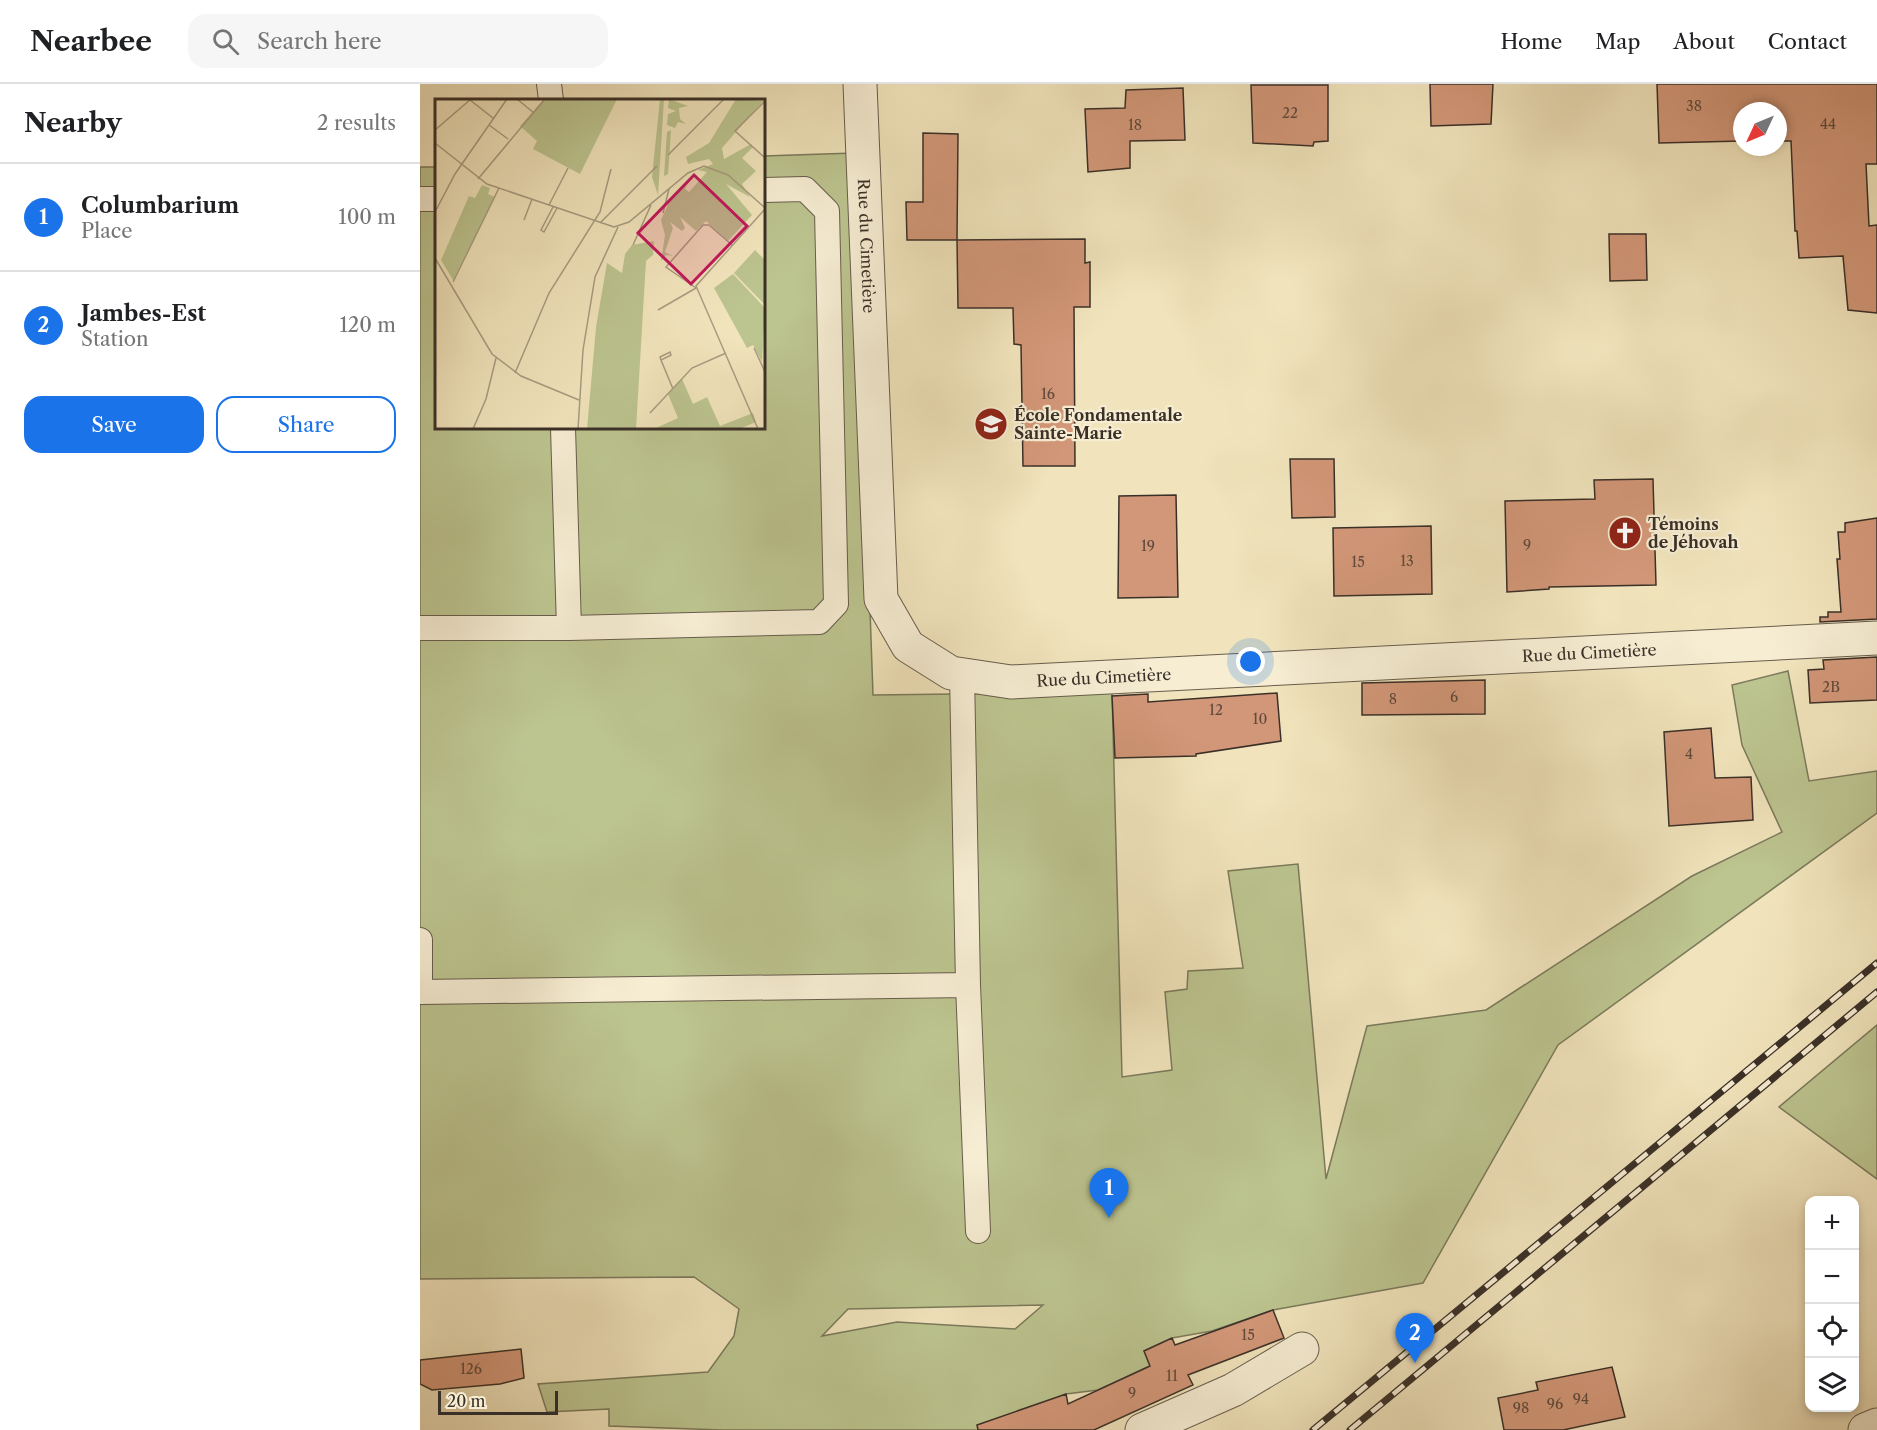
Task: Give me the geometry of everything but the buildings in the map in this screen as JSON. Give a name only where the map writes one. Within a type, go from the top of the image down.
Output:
[{"type":"street","name":"Rue du Cimetière","points":[[860,84],[881,599],[908,646],[951,673],[1011,682],[1877,638]]},
{"type":"street","points":[[1142,1430],[1233,1390],[1302,1348]]},
{"type":"street","points":[[1865,1430],[1877,1425]]},
{"type":"lane","points":[[549,84],[551,99]]},
{"type":"lane","points":[[420,628],[569,628],[819,622],[836,604],[827,211],[805,189],[765,190]]},
{"type":"lane","points":[[563,429],[569,628]]},
{"type":"lane","points":[[962,675],[968,985],[978,1230]]},
{"type":"lane","points":[[420,940],[420,992],[968,985]]},
{"type":"green space","points":[[854,153],[873,695],[1112,692],[1122,1077],[1172,1070],[1165,992],[1187,989],[1188,971],[1243,968],[1228,871],[1298,864],[1326,1179],[1367,1026],[1486,1010],[1692,876],[1782,832],[1742,745],[1732,685],[1788,671],[1809,781],[1877,771],[1877,813],[1558,1045],[1423,1283],[1273,1310],[1212,1331],[1172,1338],[1144,1351],[1150,1366],[1098,1390],[1066,1394],[980,1430],[722,1430],[609,1426],[609,1409],[547,1412],[538,1384],[708,1372],[734,1336],[739,1309],[694,1277],[420,1279],[420,167],[435,167],[435,429],[765,429],[765,156]],"holes":[[[1043,1305],[1015,1329],[897,1322],[822,1336],[848,1309]]]},
{"type":"green space","points":[[1877,1025],[1877,1179],[1779,1107]]},
{"type":"railway","points":[[1313,1430],[1877,963]]},
{"type":"railway","points":[[1350,1430],[1877,992]]},
{"type":"place","name":"École Fondamentale Sainte-Marie","points":[[991,424]]},
{"type":"place","name":"Témoins de Jéhovah","points":[[1625,533]]},
{"type":"place","name":"Columbarium","points":[[1109,1218]]},
{"type":"place","name":"Jambes-Est","points":[[1415,1363]]}]
